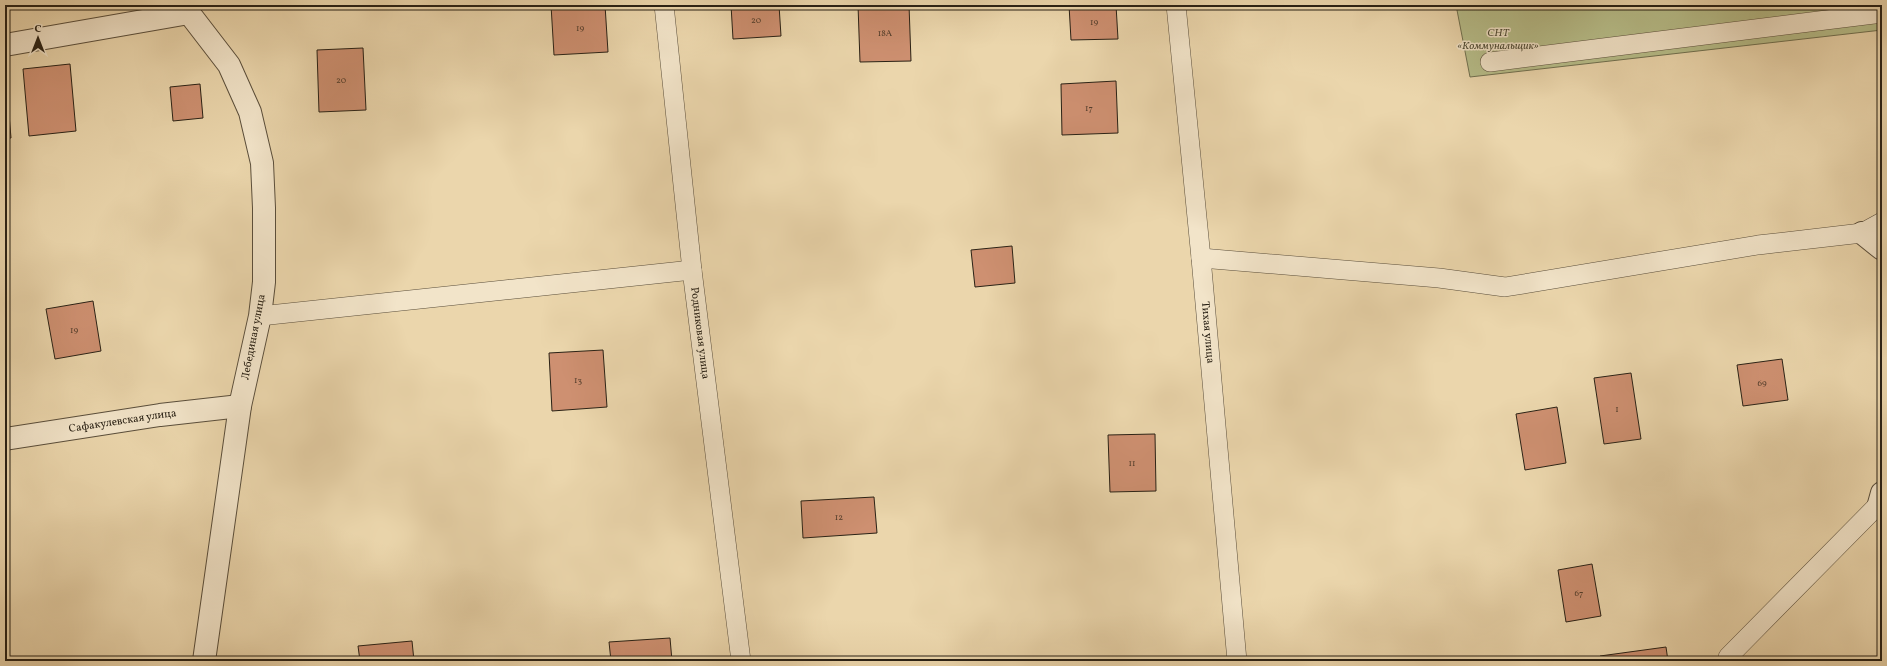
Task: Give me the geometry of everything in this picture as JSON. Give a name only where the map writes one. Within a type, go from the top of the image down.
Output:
[{"type":"street","points":[[5,45],[190,9]]},
{"type":"street","name":"Лебединая улица","points":[[190,9],[229,65],[250,112],[262,171],[264,282],[260,316],[240,406],[204,661]]},
{"type":"street","points":[[1862,233],[1882,249]]},
{"type":"street","name":"Сафакулевская улица","points":[[5,439],[160,415],[240,406]]},
{"type":"lane","name":"Родниковая улица","points":[[664,5],[692,270],[741,661]]},
{"type":"lane","name":"Тихая улица","points":[[1176,5],[1201,258],[1237,661]]},
{"type":"lane","points":[[1490,62],[1882,13]]},
{"type":"lane","points":[[1201,258],[1439,278],[1505,287],[1758,245],[1862,233],[1882,222]]},
{"type":"lane","points":[[260,316],[692,270]]},
{"type":"lane","points":[[1728,657],[1881,501]]},
{"type":"green space","name":"СНТ «Коммунальщик»","points":[[1456,5],[1882,5],[1882,30],[1470,77]]},
{"type":"building","points":[[551,5],[605,5],[608,52],[554,55]]},
{"type":"building","points":[[731,5],[779,5],[781,36],[733,39]]},
{"type":"building","points":[[858,5],[909,5],[911,61],[860,62]]},
{"type":"building","points":[[1069,5],[1116,5],[1118,39],[1071,40]]},
{"type":"building","points":[[363,48],[366,110],[319,112],[317,50]]},
{"type":"building","points":[[70,64],[76,131],[29,136],[23,69]]},
{"type":"building","points":[[6,79],[11,138],[5,138]]},
{"type":"building","points":[[1116,81],[1118,133],[1062,135],[1061,84]]},
{"type":"building","points":[[200,84],[203,118],[173,121],[170,87]]},
{"type":"building","points":[[1012,246],[1015,283],[975,287],[971,250]]},
{"type":"building","points":[[93,301],[101,351],[55,359],[46,309]]},
{"type":"building","points":[[603,350],[607,407],[552,411],[549,353]]},
{"type":"building","points":[[1782,359],[1788,400],[1743,406],[1737,365]]},
{"type":"building","points":[[1631,373],[1641,439],[1604,444],[1594,378]]},
{"type":"building","points":[[1557,407],[1566,463],[1525,470],[1516,414]]},
{"type":"building","points":[[1155,434],[1156,491],[1110,492],[1108,435]]},
{"type":"building","points":[[874,497],[877,533],[803,538],[801,501]]},
{"type":"building","points":[[1592,564],[1601,616],[1566,622],[1558,570]]},
{"type":"building","points":[[670,638],[672,661],[611,661],[609,642]]},
{"type":"building","points":[[412,641],[414,661],[360,661],[358,646]]},
{"type":"building","points":[[1666,647],[1668,661],[1600,661],[1600,656]]},
{"type":"building","points":[[1882,650],[1882,661],[1877,661]]}]
